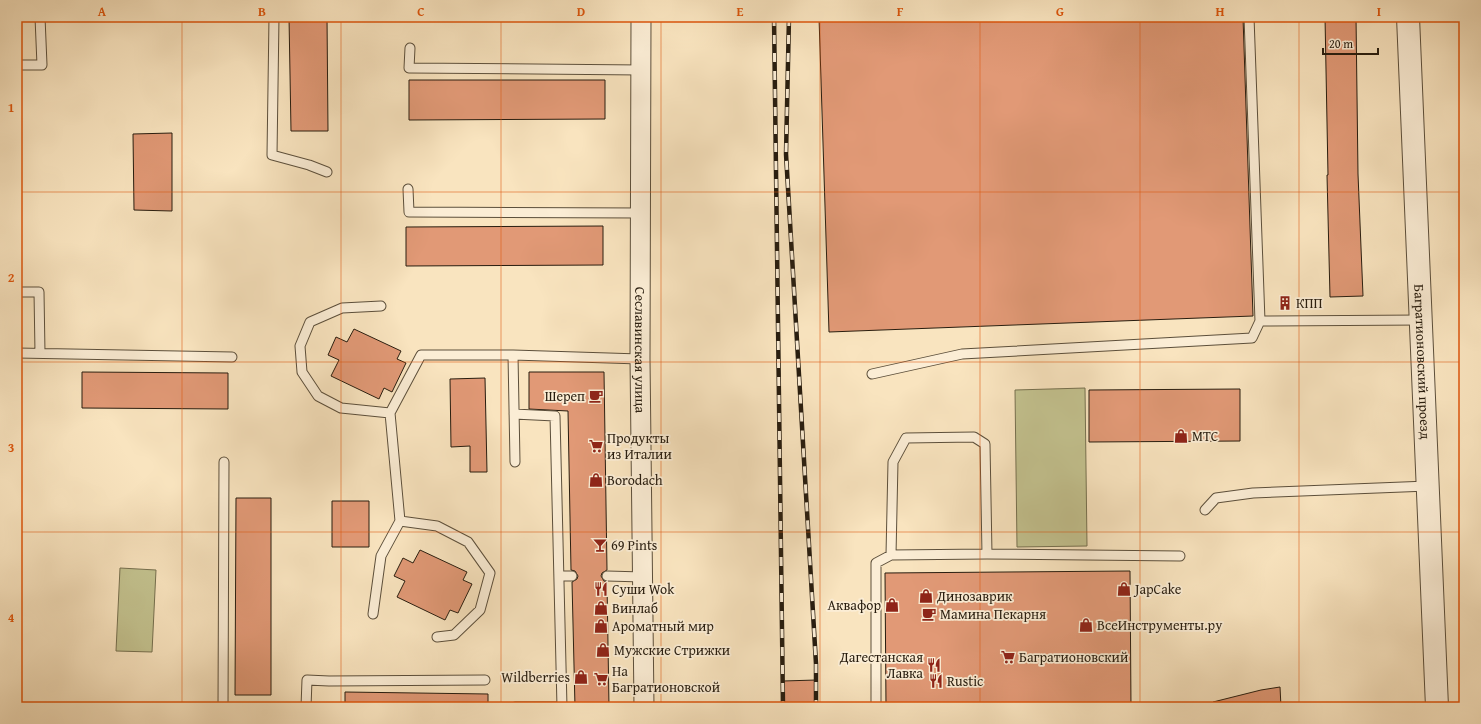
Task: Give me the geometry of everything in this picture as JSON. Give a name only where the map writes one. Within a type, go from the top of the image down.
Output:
[{"type":"street","name":"Сеславинская улица","points":[[641,17],[640,359],[644,707]]},
{"type":"street","name":"Багратионовский проезд","points":[[1408,17],[1438,707]]},
{"type":"lane","points":[[17,65],[42,65],[40,17]]},
{"type":"lane","points":[[274,17],[272,155],[327,172]]},
{"type":"lane","points":[[872,374],[962,354],[1252,338],[1260,321],[1249,17]]},
{"type":"lane","points":[[410,48],[409,68],[641,70]]},
{"type":"lane","points":[[408,189],[409,212],[640,213]]},
{"type":"lane","points":[[17,292],[39,292],[40,353]]},
{"type":"lane","points":[[381,306],[342,308],[310,322],[300,346],[302,372],[318,396],[341,408],[390,413]]},
{"type":"lane","points":[[1260,321],[1421,320]]},
{"type":"lane","points":[[17,353],[232,357]]},
{"type":"lane","points":[[373,614],[381,556],[400,521],[390,413],[421,355],[513,355],[640,359]]},
{"type":"lane","points":[[513,355],[515,462]]},
{"type":"lane","points":[[514,414],[555,416],[562,707],[515,707]]},
{"type":"lane","points":[[891,555],[893,462],[906,438],[974,437],[985,444],[987,554]]},
{"type":"lane","points":[[223,707],[224,462]]},
{"type":"lane","points":[[1205,510],[1216,498],[1253,493],[1428,486]]},
{"type":"lane","points":[[400,521],[437,526],[468,542],[490,573],[480,610],[454,635],[437,637]]},
{"type":"lane","points":[[876,707],[876,563],[891,555],[987,554],[1180,556]]},
{"type":"lane","points":[[560,576],[572,576]]},
{"type":"lane","points":[[607,576],[643,577]]},
{"type":"lane","points":[[306,707],[307,680],[485,680]]},
{"type":"shaded area","points":[[1085,388],[1087,546],[1017,547],[1015,390]]},
{"type":"shaded area","points":[[120,568],[156,570],[152,652],[116,651]]},
{"type":"building","points":[[289,17],[327,17],[328,131],[291,131]]},
{"type":"building","points":[[819,17],[1243,17],[1253,316],[829,332]]},
{"type":"building","points":[[1325,17],[1356,17],[1358,174],[1363,296],[1330,297]]},
{"type":"building","points":[[409,80],[605,80],[605,119],[409,120]]},
{"type":"building","points":[[172,133],[172,211],[134,210],[133,134]]},
{"type":"building","points":[[603,226],[603,265],[406,266],[406,227]]},
{"type":"building","points":[[354,329],[401,351],[397,359],[406,363],[392,392],[384,388],[379,399],[331,376],[339,360],[328,355],[336,337],[347,342]]},
{"type":"building","points":[[82,372],[228,373],[228,409],[82,408]]},
{"type":"building","points":[[529,372],[604,372],[607,570],[602,573],[601,576],[604,581],[607,582],[609,707],[575,707],[572,582],[577,579],[578,576],[575,571],[571,570],[568,411],[529,409]]},
{"type":"building","points":[[485,378],[487,472],[470,472],[470,446],[451,447],[450,379]]},
{"type":"building","points":[[1240,389],[1240,441],[1089,442],[1089,390]]},
{"type":"building","points":[[236,498],[271,498],[271,695],[235,695]]},
{"type":"building","points":[[332,501],[369,501],[369,547],[332,547]]},
{"type":"building","points":[[420,550],[467,572],[463,580],[472,584],[458,613],[450,610],[445,620],[397,597],[405,581],[394,576],[403,558],[413,563]]},
{"type":"building","name":"Багратионовский","points":[[1130,571],[1131,707],[886,707],[885,573]]},
{"type":"building","points":[[816,680],[816,707],[783,707],[783,681]]},
{"type":"building","points":[[1280,687],[1281,707],[1214,707],[1213,702],[1261,690]]},
{"type":"building","points":[[345,692],[488,694],[488,707],[345,707]]},
{"type":"railway","points":[[774,17],[783,707]]},
{"type":"railway","points":[[789,17],[786,154],[816,664],[816,707]]},
{"type":"place","name":"КПП","points":[[1285,303]]},
{"type":"place","name":"Шереп","points":[[596,396]]},
{"type":"place","name":"МТС","points":[[1181,436]]},
{"type":"place","name":"Продукты из Италии","points":[[596,446]]},
{"type":"place","name":"Borodach","points":[[596,480]]},
{"type":"place","name":"69 Pints","points":[[600,545]]},
{"type":"place","name":"Суши Wok","points":[[601,589]]},
{"type":"place","name":"JapCake","points":[[1124,589]]},
{"type":"place","name":"Динозаврик","points":[[926,596]]},
{"type":"place","name":"Аквафор","points":[[892,605]]},
{"type":"place","name":"Винлаб","points":[[601,608]]},
{"type":"place","name":"Мамина Пекарня","points":[[929,614]]},
{"type":"place","name":"ВсеИнструменты.ру","points":[[1086,625]]},
{"type":"place","name":"Ароматный мир","points":[[601,626]]},
{"type":"place","name":"Мужские Стрижки","points":[[603,650]]},
{"type":"place","name":"Багратионовский","points":[[1008,657]]},
{"type":"place","name":"Дагестанская Лавка","points":[[934,665]]},
{"type":"place","name":"Wildberries","points":[[581,677]]},
{"type":"place","name":"На Багратионовской","points":[[601,679]]},
{"type":"place","name":"Rustic","points":[[936,681]]}]
